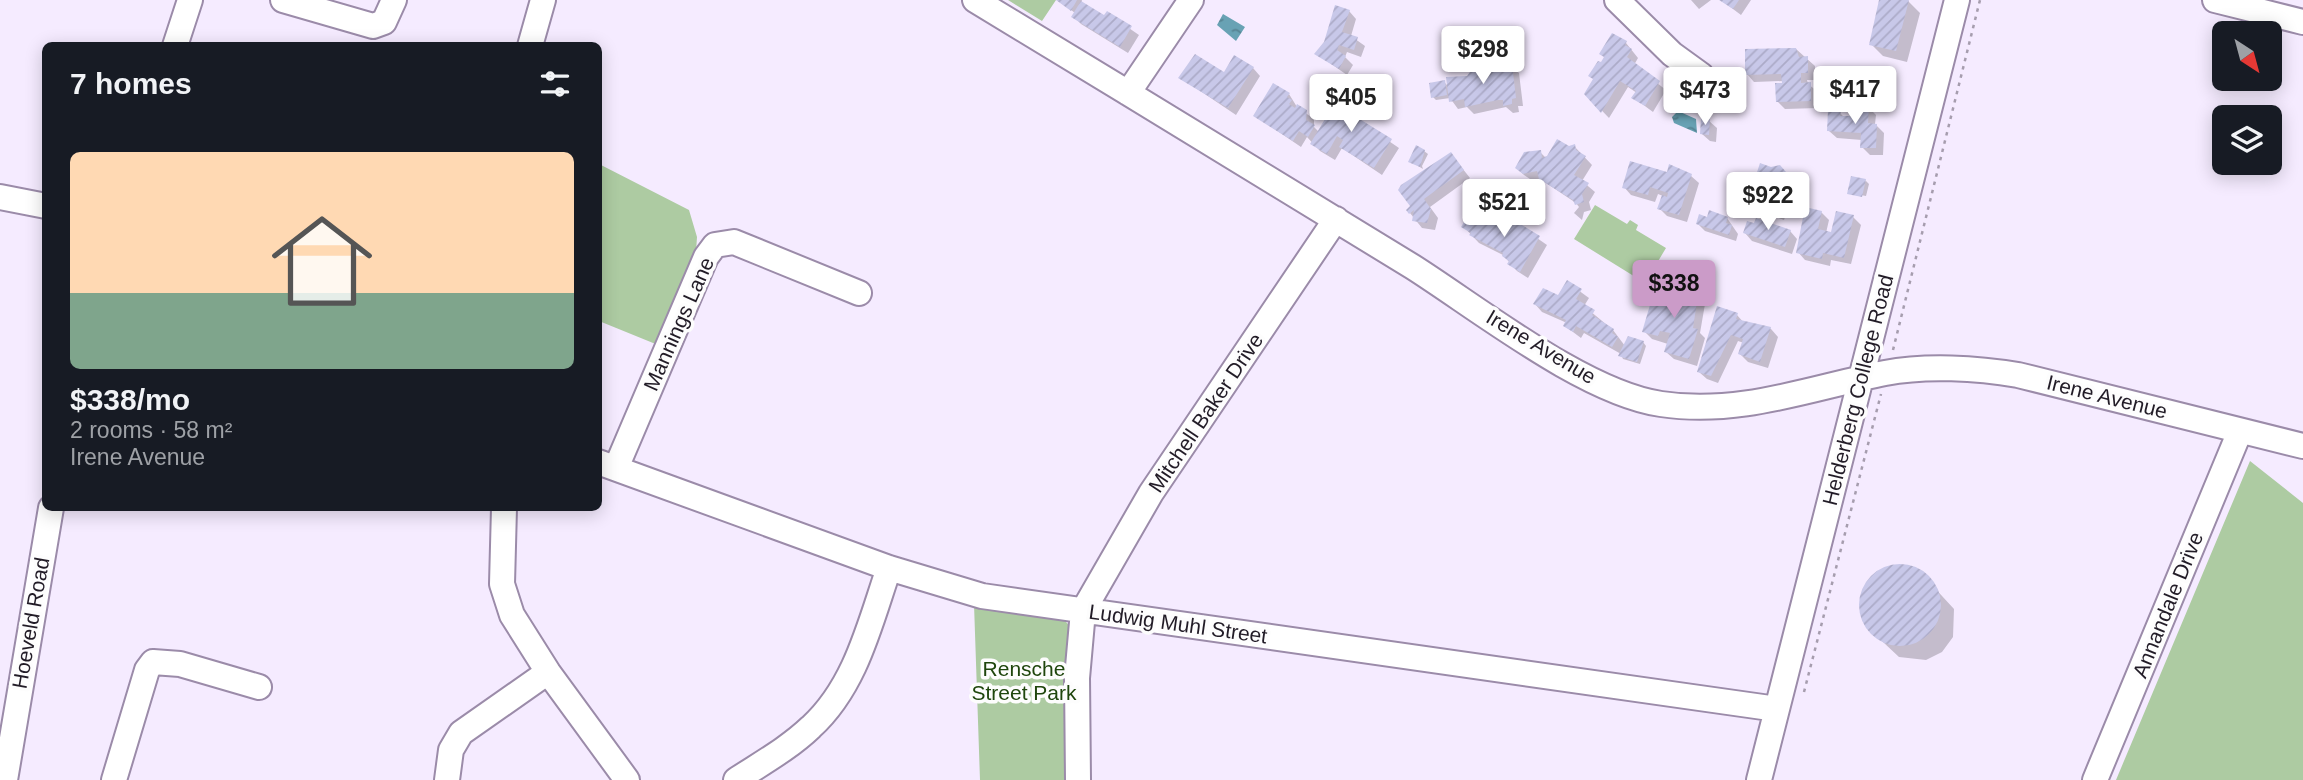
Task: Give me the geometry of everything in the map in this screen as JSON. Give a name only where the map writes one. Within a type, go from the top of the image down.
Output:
[{"type":"street","points":[[176,42],[190,0]]},
{"type":"street","points":[[283,0],[373,26],[384,22],[394,0]]},
{"type":"street","points":[[531,42],[543,0]]},
{"type":"street","name":"Irene Avenue","points":[[975,0],[1336,219],[1561,363],[1605,385],[1657,404],[1698,409],[1746,405],[1872,383],[1917,371],[2002,372],[2303,446]]},
{"type":"street","points":[[1128,93],[1191,0]]},
{"type":"street","points":[[1617,0],[1672,54],[1701,75]]},
{"type":"street","name":"Helderberg College Road","points":[[1759,780],[1777,709],[1872,383],[1957,0]]},
{"type":"street","points":[[2215,0],[2303,22]]},
{"type":"street","points":[[0,197],[42,205]]},
{"type":"street","name":"Mitchell Baker Drive","points":[[1083,611],[1151,493],[1336,219]]},
{"type":"street","name":"Mannings Lane","points":[[607,465],[706,257],[715,245],[734,242],[859,293]]},
{"type":"street","name":"Annandale Drive","points":[[2095,780],[2240,431]]},
{"type":"street","name":"Ludwig Muhl Street","points":[[607,465],[889,568],[982,596],[1777,709]]},
{"type":"street","name":"Hoeveld Road","points":[[5,780],[50,511]]},
{"type":"street","points":[[504,511],[500,562],[505,598],[548,672],[627,780]]},
{"type":"street","points":[[736,780],[793,743],[832,704],[858,655],[889,568]]},
{"type":"street","points":[[1078,780],[1077,678],[1083,611]]},
{"type":"street","points":[[114,780],[147,670],[153,662],[180,664],[259,687]]},
{"type":"street","points":[[447,780],[451,750],[461,733],[548,672]]},
{"type":"path","points":[[1891,359],[1980,0]]},
{"type":"path","points":[[1802,699],[1872,383]]},
{"type":"green space","points":[[1008,0],[1056,0],[1042,21]]},
{"type":"green space","points":[[602,166],[689,210],[697,237],[696,252],[658,345],[602,322]]},
{"type":"green space","points":[[1595,205],[1627,224],[1630,220],[1638,225],[1636,230],[1666,248],[1645,283],[1574,239]]},
{"type":"green space","points":[[2250,461],[2303,503],[2303,780],[2116,780]]},
{"type":"green space","name":"Rensche Street Park","points":[[974,604],[1063,619],[1068,624],[1072,780],[980,780]]},
{"type":"water","points":[[1223,14],[1245,27],[1236,41],[1217,25]]},
{"type":"water","points":[[1678,111],[1696,119],[1697,133],[1674,123],[1672,117]]},
{"type":"building","points":[[1056,0],[1077,0],[1071,11]]},
{"type":"building","points":[[1719,0],[1739,0],[1733,9]]},
{"type":"building","points":[[1879,0],[1909,0],[1896,51],[1869,45]]},
{"type":"building","points":[[1081,1],[1104,15],[1107,11],[1132,26],[1120,47],[1071,17]]},
{"type":"building","points":[[1335,5],[1350,10],[1342,32],[1358,37],[1354,50],[1339,45],[1337,50],[1346,56],[1339,69],[1314,54],[1324,42]]},
{"type":"building","points":[[1612,33],[1627,41],[1625,45],[1632,49],[1627,57],[1660,81],[1645,106],[1631,98],[1636,91],[1620,81],[1601,113],[1584,94],[1593,79],[1588,76],[1604,57],[1599,54]]},
{"type":"building","points":[[1796,48],[1799,57],[1808,56],[1808,73],[1801,73],[1801,83],[1811,82],[1811,101],[1776,102],[1775,83],[1782,83],[1781,74],[1745,75],[1745,49]]},
{"type":"building","points":[[1195,54],[1224,72],[1234,55],[1254,67],[1228,108],[1178,78]]},
{"type":"building","points":[[1512,64],[1516,98],[1512,99],[1512,104],[1503,106],[1503,100],[1498,100],[1465,107],[1464,99],[1449,102],[1446,77],[1467,76],[1472,69]]},
{"type":"building","points":[[1445,80],[1447,95],[1431,98],[1429,83]]},
{"type":"building","points":[[1273,83],[1290,93],[1287,97],[1292,100],[1289,104],[1295,108],[1297,104],[1307,110],[1306,120],[1315,125],[1308,137],[1299,131],[1293,141],[1253,116]]},
{"type":"building","points":[[1340,94],[1359,106],[1353,115],[1392,139],[1374,168],[1339,147],[1343,140],[1337,136],[1327,154],[1310,144]]},
{"type":"building","points":[[1857,105],[1869,106],[1868,123],[1877,124],[1876,148],[1860,148],[1861,133],[1827,131],[1828,110],[1841,111],[1840,116],[1857,116]]},
{"type":"building","points":[[1701,118],[1710,119],[1709,135],[1700,134]]},
{"type":"building","points":[[1557,139],[1569,146],[1575,144],[1576,150],[1586,156],[1574,175],[1589,183],[1582,194],[1584,202],[1575,205],[1573,200],[1539,179],[1537,171],[1523,174],[1515,168],[1524,152],[1541,150],[1542,158],[1547,156]]},
{"type":"building","points":[[1416,145],[1425,150],[1420,167],[1408,162]]},
{"type":"building","points":[[1451,152],[1464,170],[1424,199],[1431,209],[1427,223],[1412,221],[1414,210],[1409,214],[1406,210],[1410,206],[1398,190],[1401,185]]},
{"type":"building","points":[[1630,161],[1667,172],[1669,164],[1692,174],[1679,215],[1657,209],[1662,195],[1667,197],[1668,193],[1650,187],[1648,195],[1622,188]]},
{"type":"building","points":[[1760,163],[1771,167],[1780,165],[1786,172],[1798,176],[1791,194],[1781,198],[1776,213],[1747,203]]},
{"type":"building","points":[[1851,176],[1866,179],[1862,197],[1847,194]]},
{"type":"building","points":[[1805,207],[1822,211],[1818,229],[1831,232],[1836,211],[1854,215],[1844,258],[1823,253],[1822,259],[1796,253]]},
{"type":"building","points":[[1709,210],[1728,217],[1726,223],[1732,225],[1729,235],[1696,224],[1699,214],[1707,217]]},
{"type":"building","points":[[1469,214],[1478,220],[1480,217],[1485,220],[1488,215],[1508,230],[1514,220],[1540,236],[1520,272],[1507,264],[1509,261],[1502,256],[1503,253],[1469,235],[1471,233],[1461,227]]},
{"type":"building","points":[[1756,218],[1791,230],[1785,247],[1743,233],[1747,221],[1754,223]]},
{"type":"building","points":[[1567,280],[1582,289],[1576,299],[1595,310],[1592,315],[1614,329],[1612,333],[1618,337],[1612,347],[1576,326],[1573,332],[1563,326],[1566,320],[1533,304],[1543,288],[1558,295]]},
{"type":"building","points":[[1671,286],[1698,295],[1693,328],[1698,329],[1689,359],[1664,352],[1670,333],[1660,331],[1658,336],[1642,332],[1655,288],[1669,293]]},
{"type":"building","points":[[1717,306],[1738,313],[1736,319],[1771,327],[1760,362],[1738,354],[1743,339],[1731,335],[1711,376],[1697,372]]},
{"type":"building","points":[[1628,336],[1644,341],[1637,362],[1618,356]]},
{"type":"building","points":[[1900,564],[1916,567],[1929,576],[1938,589],[1941,605],[1938,621],[1929,634],[1916,643],[1900,646],[1884,643],[1871,634],[1862,621],[1859,605],[1862,589],[1871,576],[1884,567]]}]
